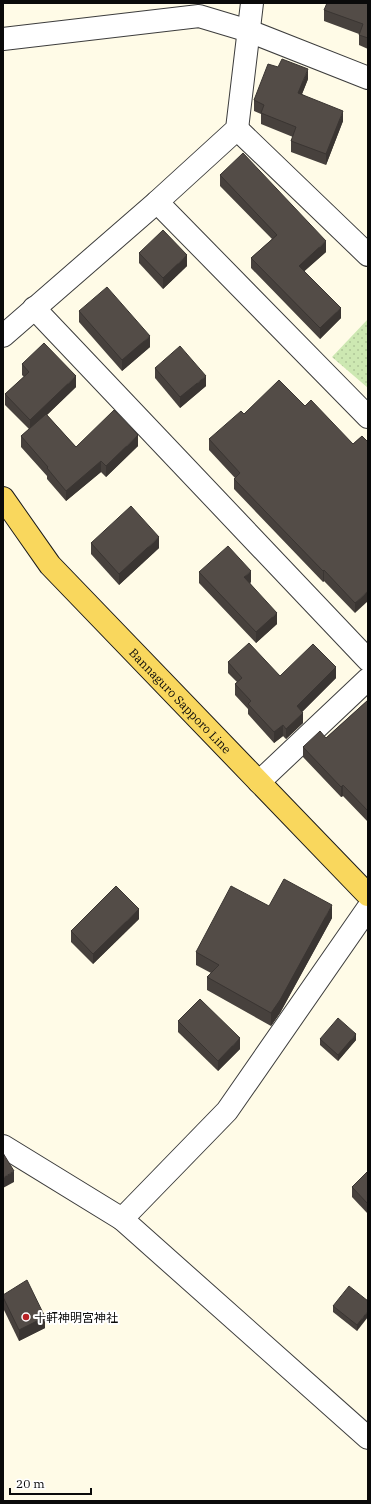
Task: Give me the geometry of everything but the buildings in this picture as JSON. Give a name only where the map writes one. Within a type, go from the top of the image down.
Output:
[{"type":"main road","name":"Bannaguro Sapporo Line","points":[[3,498],[50,565],[368,895]]},
{"type":"street","points":[[3,336],[157,202],[236,129],[252,3]]},
{"type":"street","points":[[3,39],[199,16],[249,31],[368,78]]},
{"type":"street","points":[[236,129],[368,255]]},
{"type":"street","points":[[157,202],[368,417]]},
{"type":"street","points":[[34,308],[368,660]]},
{"type":"street","points":[[259,782],[368,679]]},
{"type":"street","points":[[122,1219],[227,1111],[368,908]]},
{"type":"street","points":[[3,1146],[122,1219],[368,1438]]},
{"type":"green space","points":[[368,319],[368,388],[332,357]]},
{"type":"place","name":"十軒神明宮神社","points":[[26,1317]]}]
